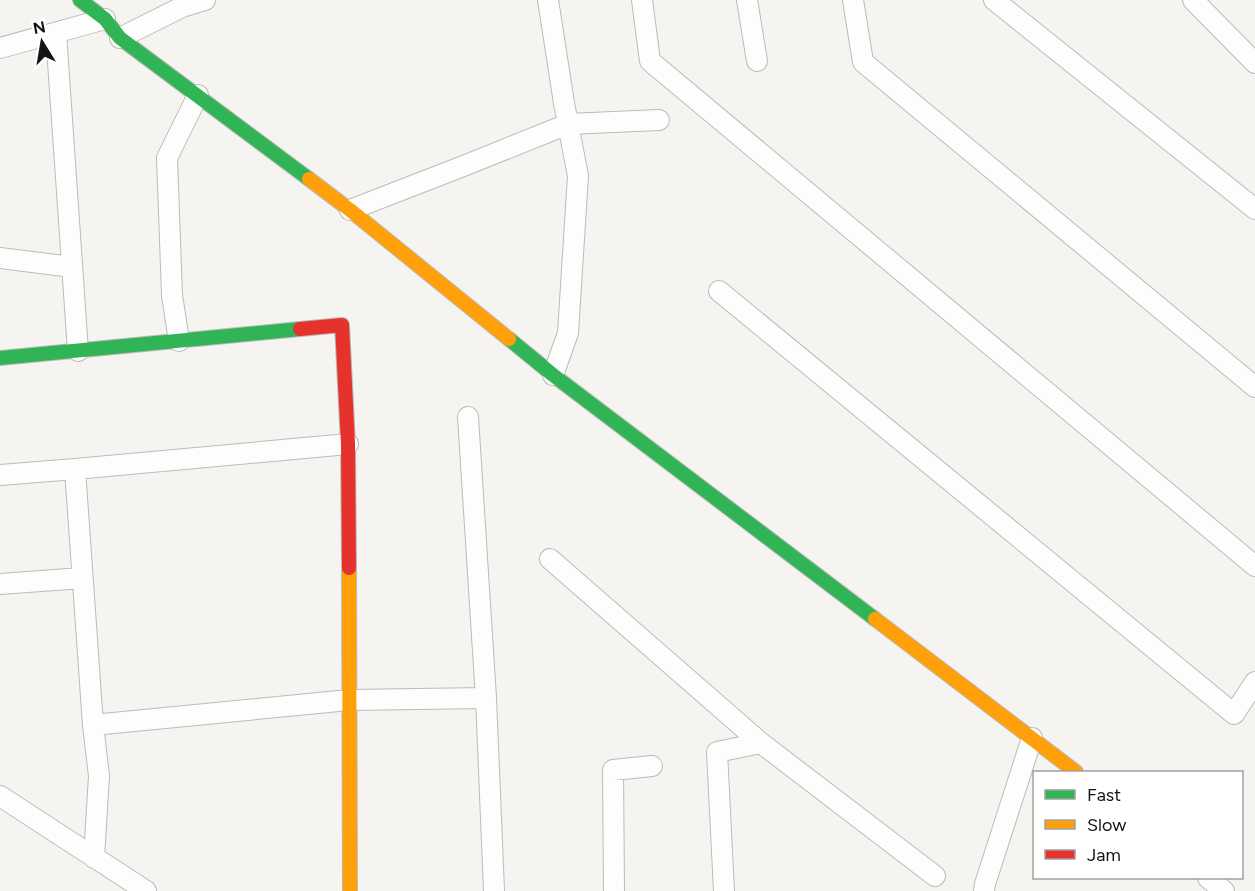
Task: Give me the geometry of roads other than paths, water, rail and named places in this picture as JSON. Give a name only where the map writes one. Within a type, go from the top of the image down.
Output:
[{"type":"street","points":[[80,0],[105,19],[120,38],[350,210],[553,375],[1075,771]]},
{"type":"street","points":[[120,38],[182,7],[205,0]]},
{"type":"street","points":[[548,0],[578,176],[568,333],[553,375]]},
{"type":"street","points":[[642,0],[650,61],[1255,566]]},
{"type":"street","points":[[747,0],[757,61]]},
{"type":"street","points":[[853,0],[863,62],[1255,387]]},
{"type":"street","points":[[994,0],[1255,209]]},
{"type":"street","points":[[1193,0],[1255,63]]},
{"type":"street","points":[[0,48],[105,19]]},
{"type":"street","points":[[56,33],[78,351]]},
{"type":"street","points":[[179,341],[172,295],[167,158],[198,95]]},
{"type":"street","points":[[350,210],[568,124],[658,120]]},
{"type":"street","points":[[0,258],[72,267]]},
{"type":"street","points":[[719,291],[1234,714],[1255,682]]},
{"type":"street","points":[[0,358],[342,325],[348,444],[350,891]]},
{"type":"street","points":[[468,417],[486,698],[495,891]]},
{"type":"street","points":[[0,475],[348,444]]},
{"type":"street","points":[[75,470],[93,725],[99,776],[94,858]]},
{"type":"street","points":[[550,559],[761,743],[935,876]]},
{"type":"street","points":[[0,584],[82,578]]},
{"type":"street","points":[[93,725],[349,700],[486,698]]},
{"type":"street","points":[[984,891],[1032,738]]},
{"type":"street","points":[[724,891],[717,752],[761,743]]},
{"type":"street","points":[[614,891],[613,770],[652,766]]},
{"type":"street","points":[[0,796],[146,891]]}]
